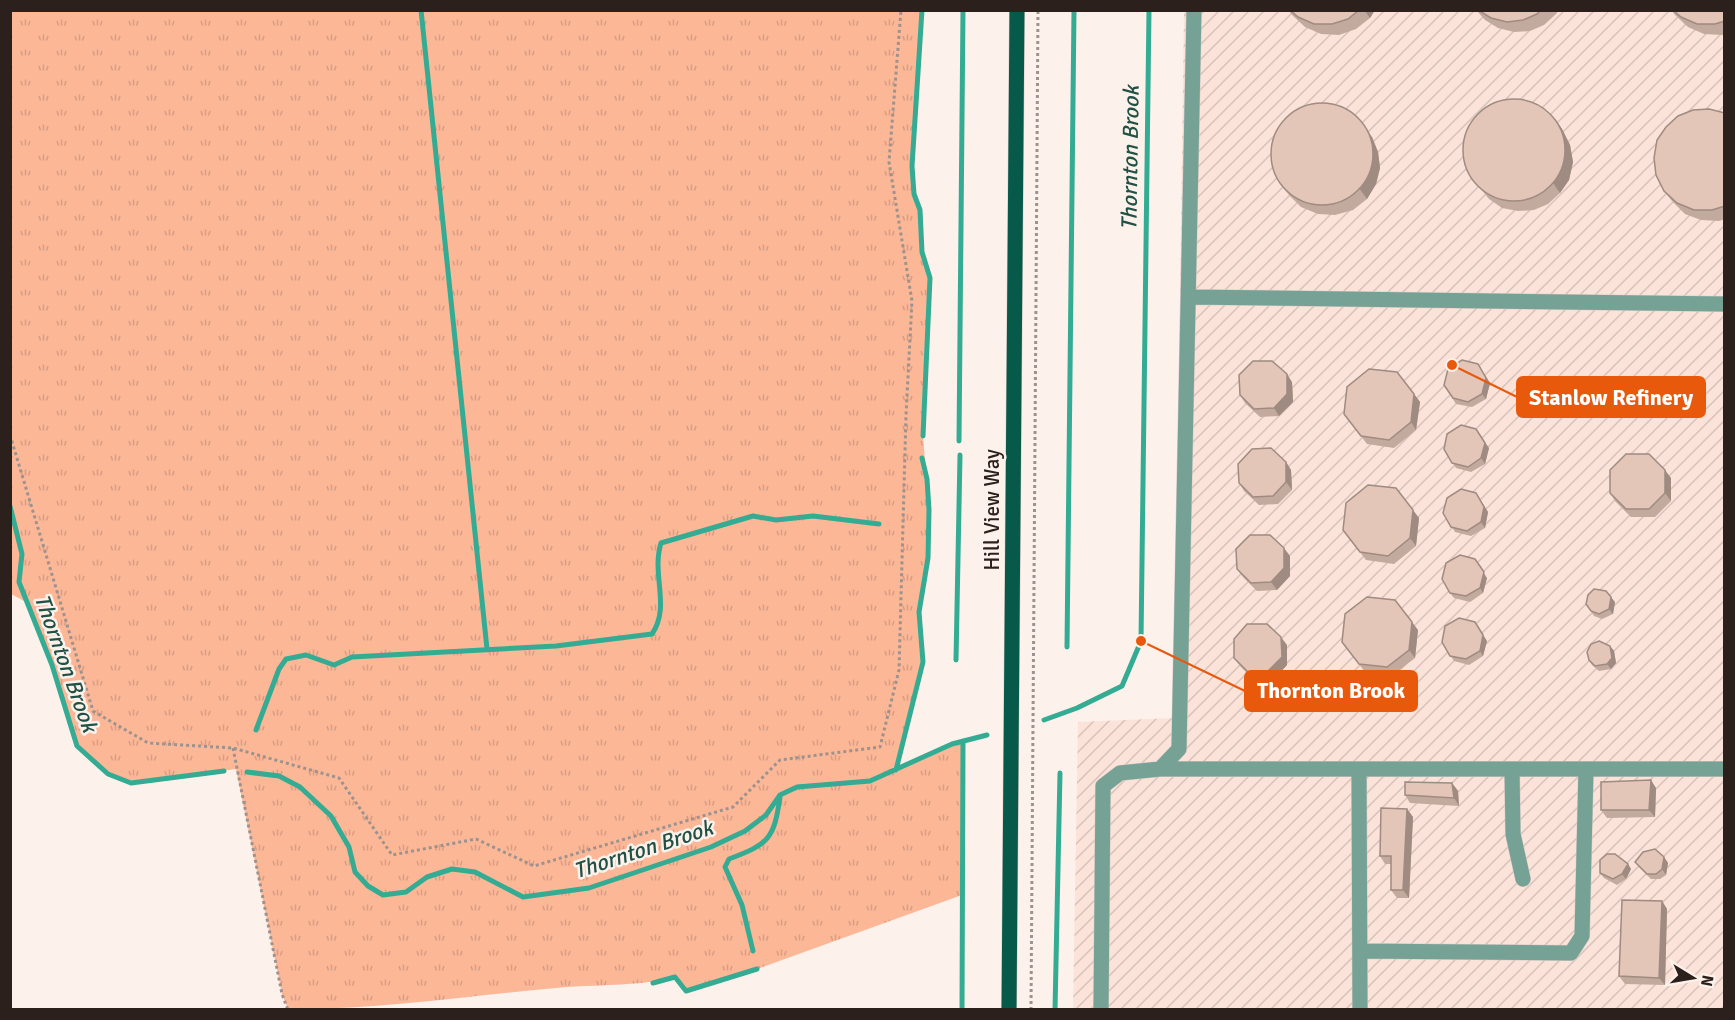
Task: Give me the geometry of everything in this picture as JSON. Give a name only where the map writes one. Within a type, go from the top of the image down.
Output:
[{"type":"main road","name":"Hill View Way","points":[[1009,1010],[1017,10]]},
{"type":"lane","points":[[1160,769],[1179,749],[1194,10]]},
{"type":"lane","points":[[1189,297],[1725,304]]},
{"type":"lane","points":[[1101,1010],[1103,786],[1120,772],[1160,769],[1725,769]]},
{"type":"lane","points":[[1359,769],[1360,1010]]},
{"type":"lane","points":[[1512,769],[1513,834],[1523,879]]},
{"type":"lane","points":[[1360,951],[1571,953],[1582,936],[1586,769]]},
{"type":"path","points":[[10,435],[93,711],[148,743],[233,748],[339,778],[392,855],[476,839],[534,866],[733,807],[780,760],[880,747],[899,670],[906,415],[912,301],[889,162],[901,10]]},
{"type":"path","points":[[1031,1010],[1038,10]]},
{"type":"path","points":[[233,748],[282,994],[288,1010]]},
{"type":"shaded area","points":[[1184,11],[1724,11],[1724,1009],[1073,1010],[1078,722],[1174,718]]},
{"type":"green space","points":[[10,11],[922,11],[912,166],[914,194],[920,210],[922,252],[930,278],[923,436],[929,510],[928,558],[919,612],[923,662],[896,769],[963,741],[962,895],[757,969],[686,991],[674,977],[631,984],[556,988],[388,1005],[288,1009],[282,994],[236,769],[131,783],[108,774],[77,746],[52,665],[26,602],[11,594]]},
{"type":"building","points":[[1290,10],[1359,10],[1348,19],[1332,24],[1314,24],[1298,17]]},
{"type":"building","points":[[1478,10],[1541,10],[1523,20],[1507,22],[1491,18]]},
{"type":"building","points":[[1673,10],[1725,10],[1725,21],[1715,24],[1697,24],[1681,17]]},
{"type":"building","points":[[1514,99],[1533,103],[1550,114],[1561,131],[1565,150],[1561,169],[1550,186],[1533,197],[1514,201],[1495,197],[1478,186],[1467,169],[1463,150],[1467,131],[1478,114],[1495,103]]},
{"type":"building","points":[[1322,103],[1341,107],[1358,118],[1369,135],[1373,154],[1369,173],[1358,190],[1341,201],[1322,205],[1303,201],[1286,190],[1275,173],[1271,154],[1275,135],[1286,118],[1303,107]]},
{"type":"building","points":[[1709,109],[1725,113],[1725,206],[1712,210],[1694,210],[1677,203],[1664,191],[1656,175],[1654,158],[1657,140],[1678,116],[1693,110]]},
{"type":"building","points":[[1462,360],[1478,364],[1486,378],[1482,394],[1468,402],[1453,398],[1444,385],[1448,369]]},
{"type":"building","points":[[1253,361],[1272,361],[1287,374],[1287,394],[1274,408],[1254,409],[1240,395],[1239,375]]},
{"type":"building","points":[[1369,369],[1397,372],[1414,394],[1411,422],[1389,440],[1361,436],[1344,414],[1347,387]]},
{"type":"building","points":[[1461,425],[1476,429],[1485,443],[1481,458],[1468,467],[1452,463],[1444,449],[1447,434]]},
{"type":"building","points":[[1271,448],[1286,462],[1286,482],[1273,496],[1253,497],[1239,483],[1238,464],[1252,449]]},
{"type":"building","points":[[1626,454],[1649,454],[1665,470],[1665,493],[1649,509],[1626,509],[1610,493],[1610,470]]},
{"type":"building","points":[[1368,485],[1396,488],[1413,510],[1410,538],[1388,556],[1360,552],[1343,530],[1346,503]]},
{"type":"building","points":[[1461,489],[1476,493],[1484,507],[1481,522],[1467,531],[1451,527],[1443,513],[1447,498]]},
{"type":"building","points":[[1250,535],[1270,535],[1284,548],[1284,568],[1271,582],[1251,583],[1237,569],[1236,549]]},
{"type":"building","points":[[1460,555],[1475,559],[1484,572],[1480,588],[1466,596],[1450,593],[1442,579],[1446,563]]},
{"type":"building","points":[[1594,589],[1606,591],[1611,597],[1609,609],[1599,614],[1591,611],[1586,604],[1588,595]]},
{"type":"building","points":[[1367,597],[1395,600],[1412,622],[1409,650],[1387,667],[1359,664],[1342,642],[1345,614]]},
{"type":"building","points":[[1459,618],[1475,622],[1483,635],[1480,651],[1466,659],[1450,656],[1442,642],[1445,626]]},
{"type":"building","points":[[1247,624],[1267,624],[1281,637],[1282,657],[1268,671],[1248,672],[1234,658],[1234,639]]},
{"type":"building","points":[[1599,641],[1610,646],[1612,658],[1607,664],[1595,666],[1589,660],[1587,652],[1591,644]]},
{"type":"building","points":[[1651,780],[1649,810],[1601,810],[1601,782]]},
{"type":"building","points":[[1405,782],[1452,783],[1454,798],[1405,795]]},
{"type":"building","points":[[1381,808],[1407,809],[1403,890],[1391,890],[1391,856],[1380,856]]},
{"type":"building","points":[[1655,849],[1664,857],[1662,869],[1656,874],[1647,874],[1635,862],[1643,852]]},
{"type":"building","points":[[1607,854],[1615,854],[1628,864],[1622,874],[1613,879],[1600,873],[1600,860]]},
{"type":"building","points":[[1622,900],[1662,901],[1659,978],[1619,976]]},
{"type":"waterway","points":[[421,10],[487,649]]},
{"type":"waterway","points":[[922,10],[912,166],[914,194],[920,210],[922,252],[930,278],[923,436]]},
{"type":"waterway","points":[[959,441],[963,10]]},
{"type":"waterway","points":[[1067,647],[1074,10]]},
{"type":"waterway","name":"Thornton Brook","points":[[1044,720],[1077,708],[1122,686],[1141,641],[1149,10]]},
{"type":"waterway","points":[[956,660],[960,455]]},
{"type":"waterway","points":[[896,770],[923,662],[919,612],[928,558],[929,510],[927,479],[922,458]]},
{"type":"waterway","name":"Thornton Brook","points":[[10,506],[22,554],[19,582],[52,665],[77,746],[108,774],[131,783],[224,771]]},
{"type":"waterway","points":[[256,730],[279,669],[286,659],[306,655],[334,665],[352,657],[556,646],[652,634],[660,612],[658,567],[661,543],[753,516],[776,520],[813,516],[879,524]]},
{"type":"waterway","name":"Thornton Brook","points":[[247,772],[279,776],[300,787],[331,816],[349,847],[355,872],[368,886],[383,895],[406,892],[427,877],[452,869],[475,872],[523,897],[589,888],[711,847],[745,831],[766,815],[780,795],[797,787],[870,781],[952,744],[987,735]]},
{"type":"waterway","points":[[962,1010],[963,741]]},
{"type":"waterway","points":[[1055,1010],[1060,773]]},
{"type":"waterway","points":[[753,951],[742,905],[725,867],[729,859],[753,849],[767,838],[775,822],[780,797]]},
{"type":"waterway","points":[[653,983],[675,977],[686,991],[757,969]]},
{"type":"place","name":"Stanlow Refinery","points":[[1452,365]]},
{"type":"place","name":"Thornton Brook","points":[[1141,641]]}]
